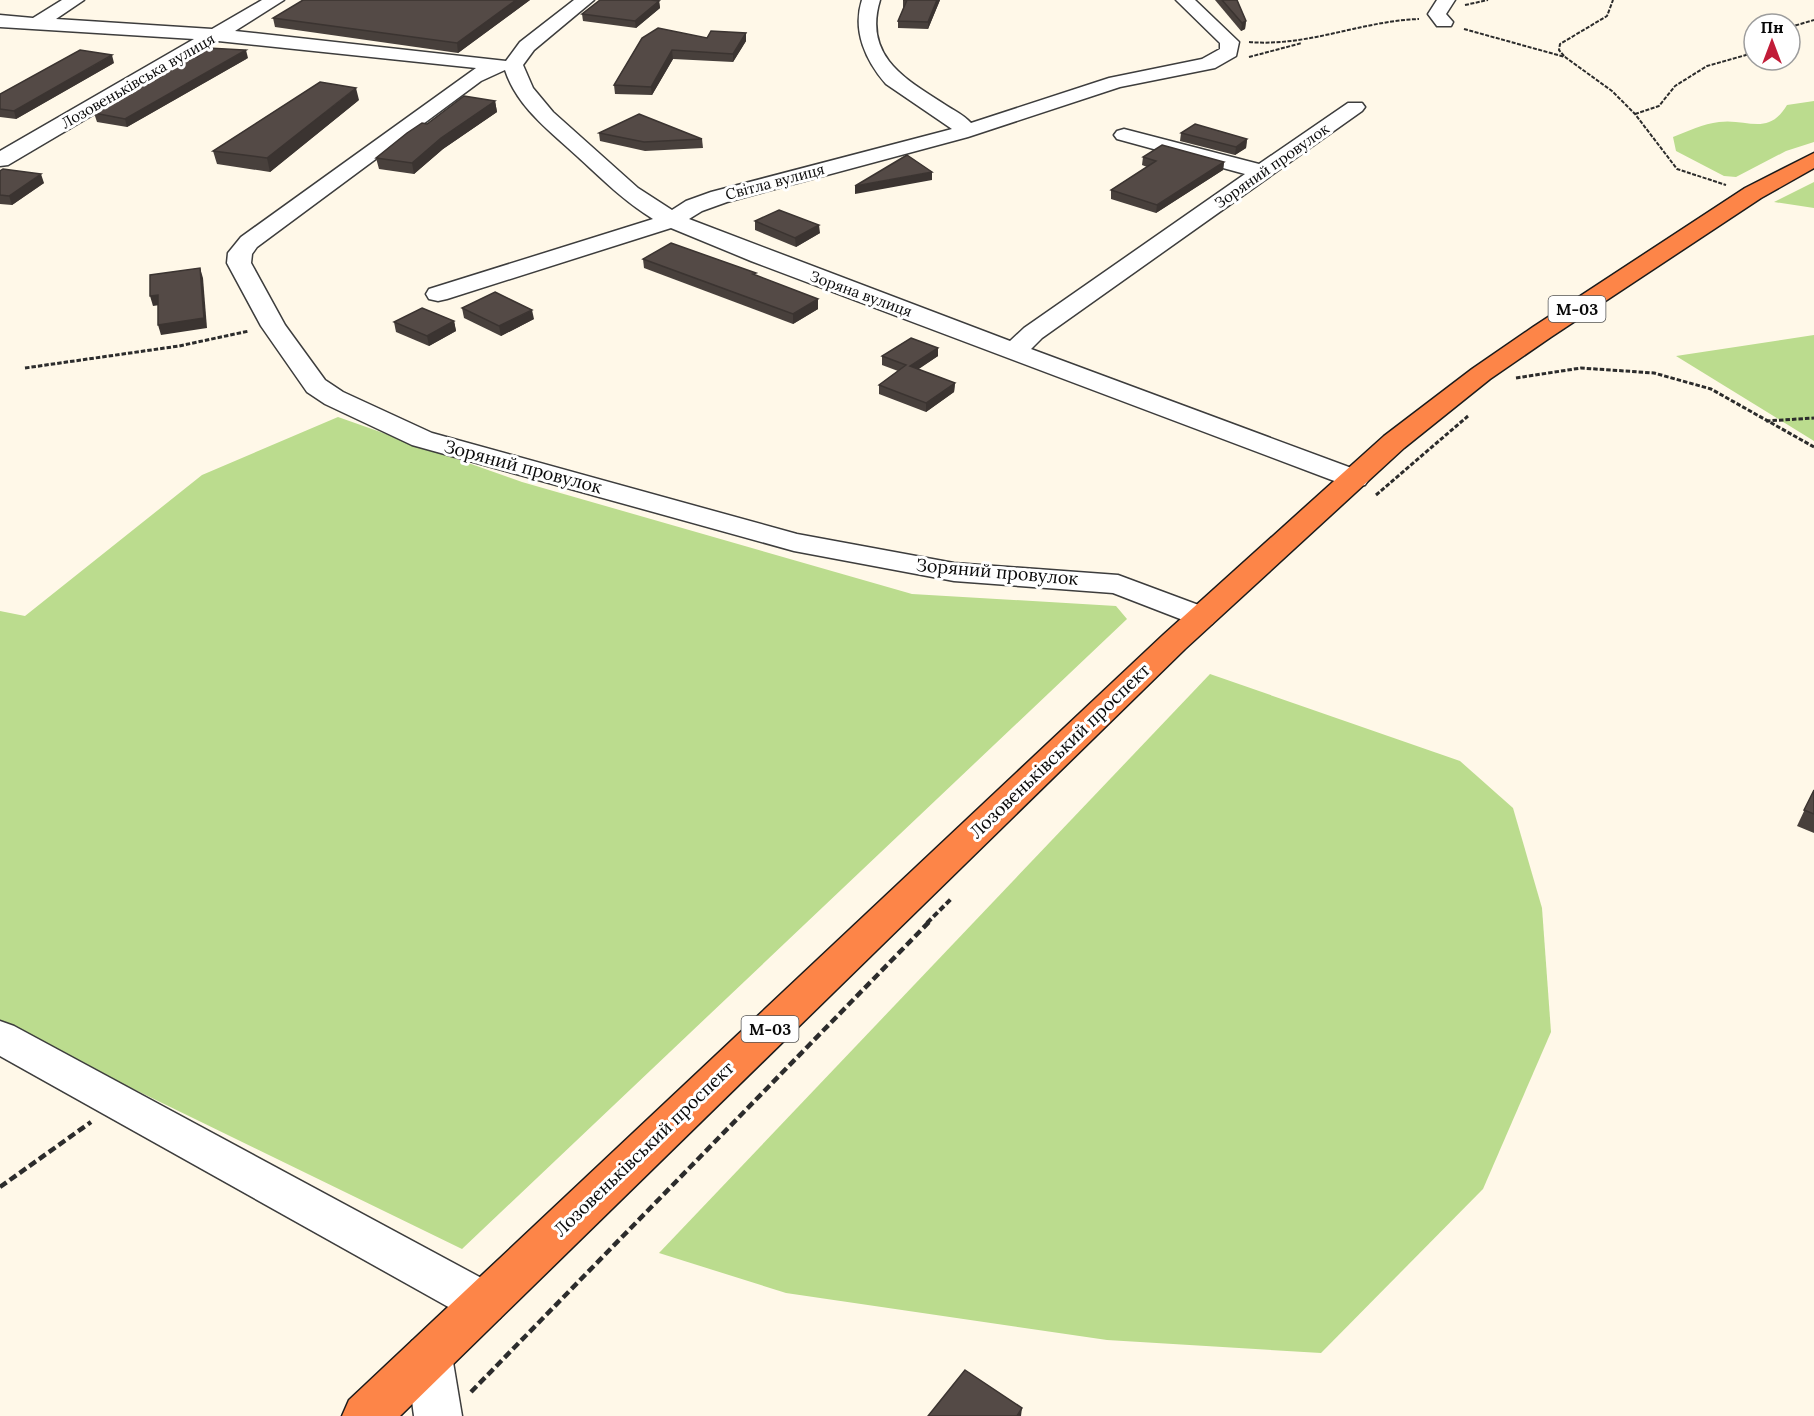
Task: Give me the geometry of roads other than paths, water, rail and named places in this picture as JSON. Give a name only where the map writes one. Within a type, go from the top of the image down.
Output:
[{"type":"highway","name":"Лозовеньківський проспект","points":[[366,1416],[1201,617],[1362,490],[1394,442],[1480,374],[1753,193],[1814,159]]},
{"type":"street","points":[[35,24],[75,0]]},
{"type":"street","name":"Лозовеньківська вулиця","points":[[0,160],[275,0]]},
{"type":"street","points":[[0,21],[217,35],[504,65],[585,0]]},
{"type":"street","points":[[871,0],[866,16],[878,58],[885,72],[892,80],[961,124],[961,133]]},
{"type":"street","name":"Світла вулиця","points":[[438,294],[672,220],[694,206],[719,197],[961,133],[1116,82],[1212,62],[1229,52],[1227,39],[1185,0]]},
{"type":"street","points":[[1444,22],[1437,14],[1446,0]]},
{"type":"street","name":"Зоряна вулиця","points":[[504,65],[522,92],[544,116],[623,186],[672,220],[759,256],[1017,352],[1362,490]]},
{"type":"street","name":"Зоряний провулок","points":[[504,65],[474,76],[249,242],[240,253],[239,263],[273,326],[316,386],[334,398],[422,440],[794,542],[954,572],[1118,584],[1201,617]]},
{"type":"street","name":"Зоряний провулок","points":[[1017,352],[1021,343],[1033,333],[1355,107]]},
{"type":"street","points":[[1124,135],[1263,172]]},
{"type":"street","points":[[0,1037],[484,1303]]},
{"type":"street","points":[[429,1356],[451,1407]]}]
